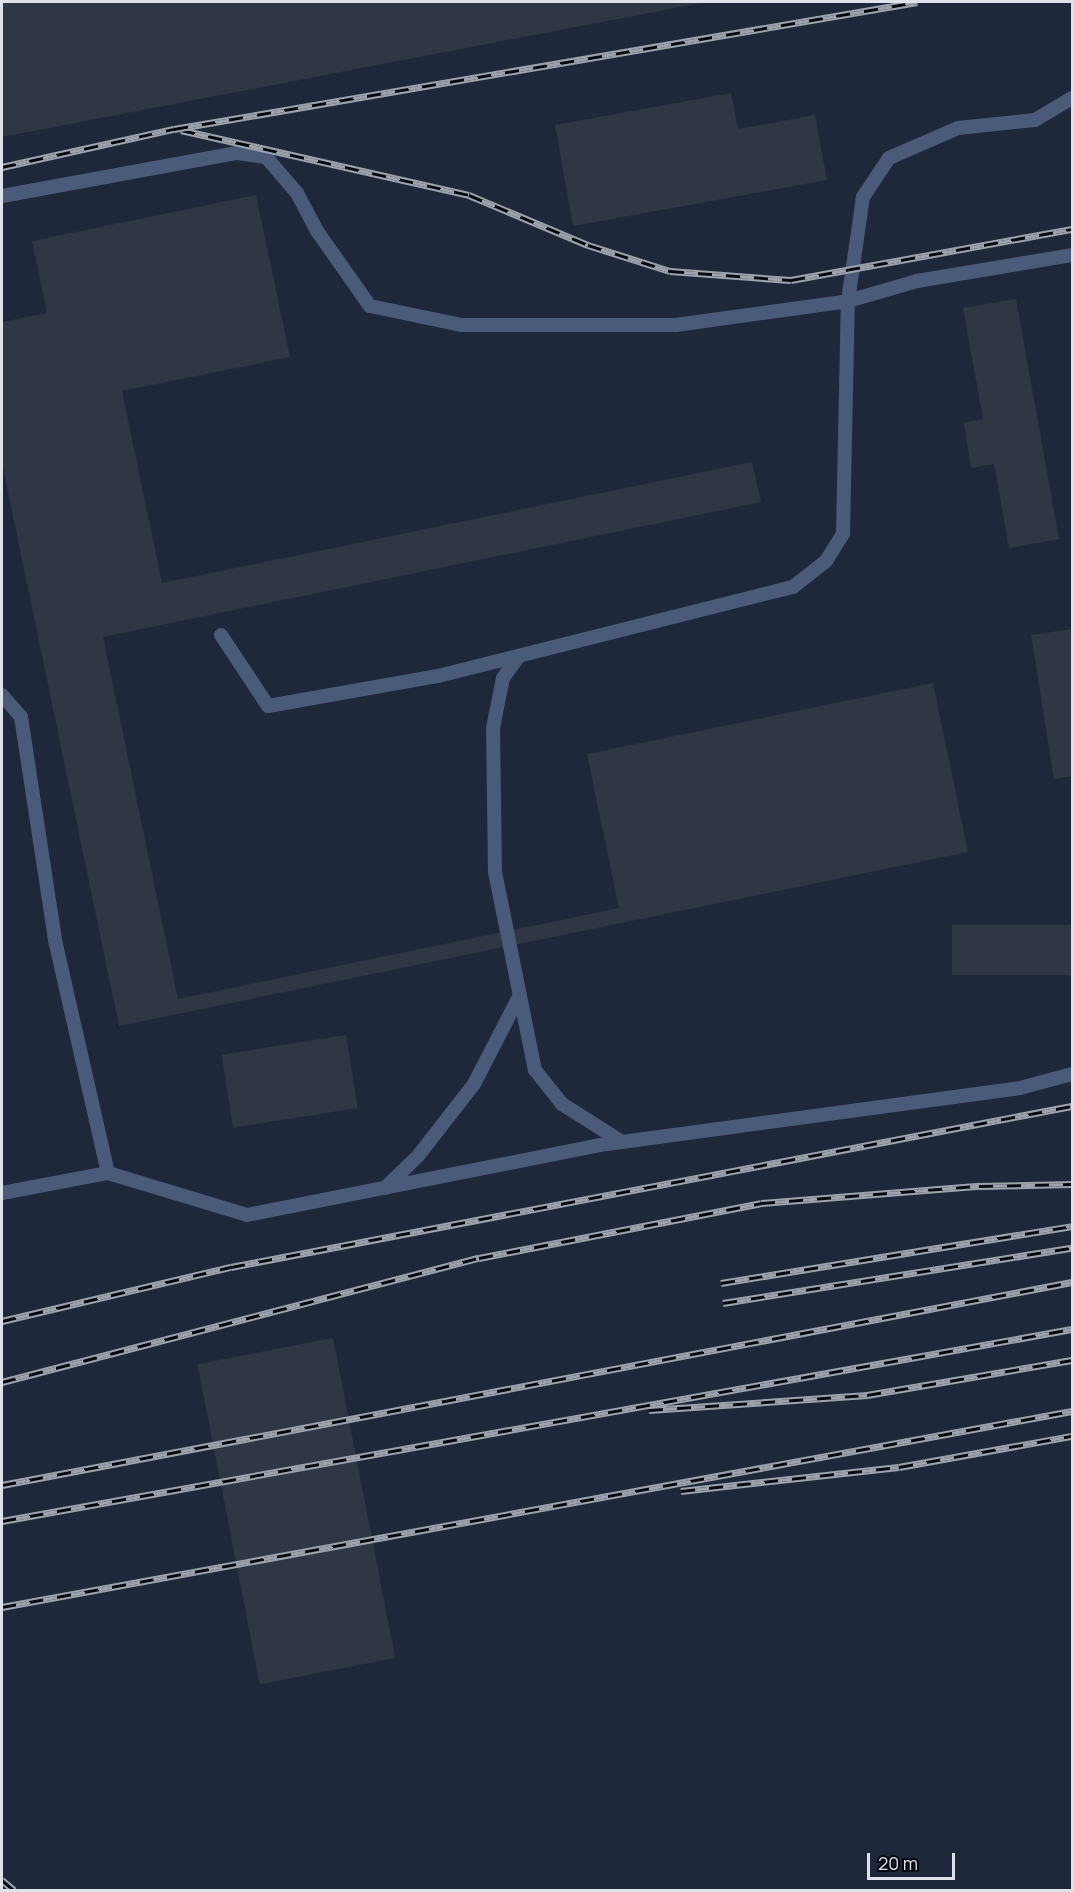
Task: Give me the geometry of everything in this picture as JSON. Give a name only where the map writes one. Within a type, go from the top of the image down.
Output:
[{"type":"lane","points":[[221,635],[268,706],[438,676],[793,587],[826,561],[843,534],[848,301],[863,197],[889,158],[958,128],[1035,120],[1072,98]]},
{"type":"lane","points":[[2,196],[237,153],[266,157],[297,193],[317,231],[370,306],[462,325],[676,325],[848,301],[917,281],[1072,255]]},
{"type":"lane","points":[[519,656],[503,678],[493,728],[495,872],[519,995],[535,1070],[562,1104],[622,1142]]},
{"type":"lane","points":[[2,695],[21,717],[55,940],[108,1173]]},
{"type":"lane","points":[[385,1188],[418,1156],[474,1084],[519,995]]},
{"type":"lane","points":[[2,1193],[108,1173],[247,1215],[622,1142],[1020,1088],[1072,1074]]},
{"type":"shaded area","points":[[2,2],[1072,2],[1072,1890],[2,1890]]},
{"type":"building","points":[[2,2],[701,2],[701,3],[2,137]]},
{"type":"building","points":[[731,93],[738,129],[815,115],[827,180],[573,226],[555,125]]},
{"type":"building","points":[[256,195],[290,357],[122,391],[162,583],[752,462],[761,502],[103,637],[178,999],[619,908],[587,754],[933,683],[968,852],[119,1026],[2,463],[2,322],[47,313],[32,241]]},
{"type":"building","points":[[1016,299],[1059,539],[1009,548],[994,464],[971,468],[964,423],[983,419],[963,308]]},
{"type":"building","points":[[1072,629],[1072,776],[1054,779],[1031,635]]},
{"type":"building","points":[[952,925],[1072,925],[1072,975],[952,975]]},
{"type":"building","points":[[346,1035],[358,1108],[233,1128],[222,1055]]},
{"type":"building","points":[[333,1338],[395,1658],[260,1684],[198,1364]]},
{"type":"railway","points":[[2,167],[174,129],[917,2]]},
{"type":"railway","points":[[181,130],[469,195],[588,245],[670,271],[791,280],[1072,229]]},
{"type":"railway","points":[[2,1321],[231,1267],[1072,1106]]},
{"type":"railway","points":[[2,1382],[479,1258],[761,1203],[979,1186],[1072,1184]]},
{"type":"railway","points":[[721,1283],[1072,1226]]},
{"type":"railway","points":[[723,1303],[1072,1248]]},
{"type":"railway","points":[[2,1485],[1072,1282]]},
{"type":"railway","points":[[2,1521],[1072,1329]]},
{"type":"railway","points":[[649,1410],[867,1395],[1072,1360]]},
{"type":"railway","points":[[2,1607],[1072,1411]]},
{"type":"railway","points":[[681,1491],[899,1467],[1072,1436]]},
{"type":"railway","points":[[2,1880],[14,1890]]}]
